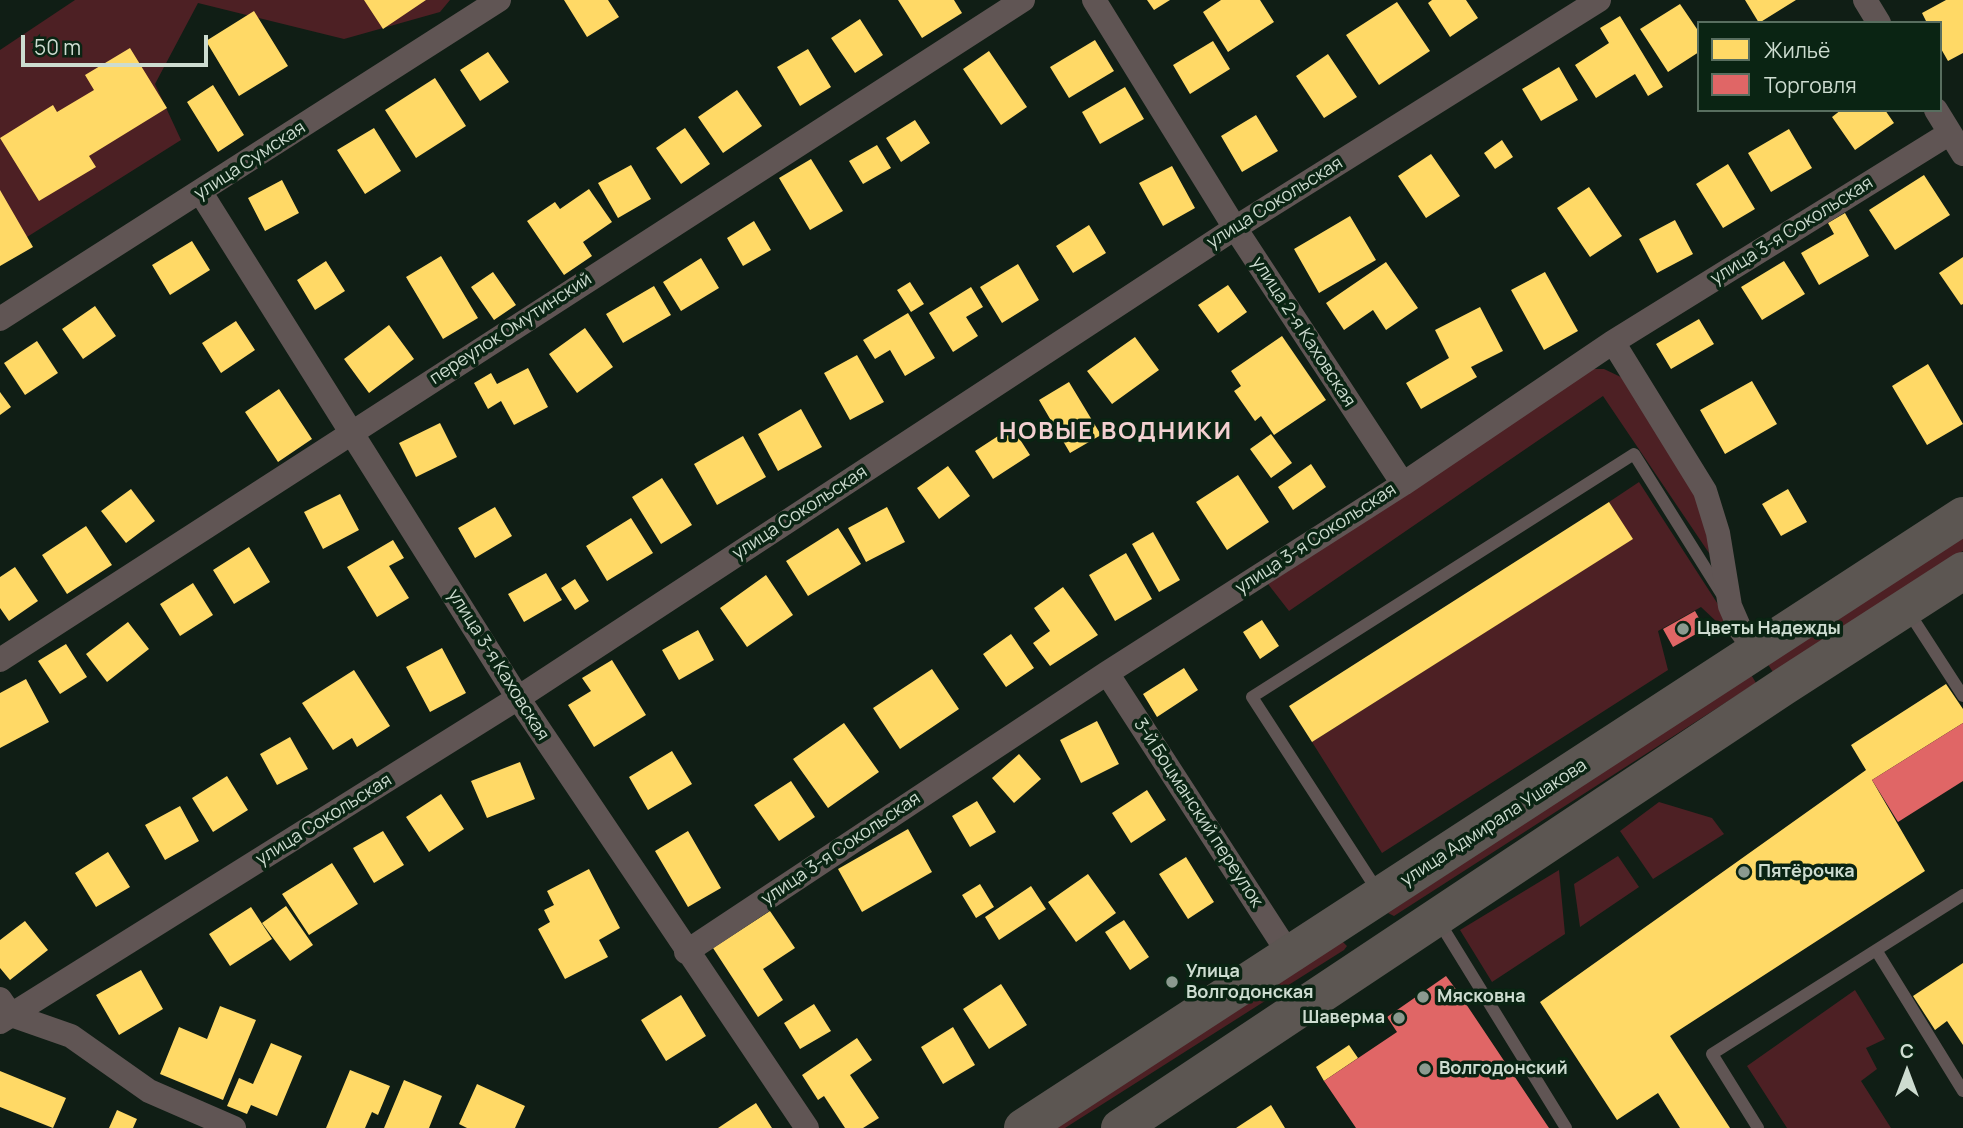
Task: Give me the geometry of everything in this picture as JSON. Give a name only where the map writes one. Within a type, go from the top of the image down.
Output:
[{"type":"main road","name":"улица Адмирала Ушакова","points":[[1023,1128],[1963,516]]},
{"type":"main road","points":[[1120,1128],[1906,607],[1963,572]]},
{"type":"main road","points":[[1367,905],[1380,956]]},
{"type":"street","name":"улица Сумская","points":[[0,319],[201,193],[499,0]]},
{"type":"street","name":"переулок Омутинский","points":[[0,660],[1023,0]]},
{"type":"street","name":"улица 2-я Каховская","points":[[1094,0],[1235,228],[1403,484]]},
{"type":"street","name":"улица Сокольская","points":[[4,1012],[518,698],[1235,228],[1599,0]]},
{"type":"street","points":[[1865,0],[1878,21]]},
{"type":"street","points":[[1937,112],[1963,154]]},
{"type":"street","name":"улица 3-я Сокольская","points":[[686,953],[1107,673],[1403,484],[1614,342],[1950,133]]},
{"type":"street","name":"улица 3-я Каховская","points":[[201,193],[518,698],[686,953],[807,1128]]},
{"type":"street","points":[[1614,342],[1705,491],[1718,533],[1730,606],[1740,629],[1756,651]]},
{"type":"street","name":"3-й Боцманский переулок","points":[[1107,673],[1289,954]]},
{"type":"street","points":[[4,1012],[71,1036],[149,1091],[234,1128]]},
{"type":"lane","points":[[1367,905],[1252,696],[1634,454],[1730,606]]},
{"type":"lane","points":[[1906,607],[1963,696]]},
{"type":"lane","points":[[1758,1128],[1713,1054],[1963,895]]},
{"type":"lane","points":[[1437,919],[1566,1128]]},
{"type":"lane","points":[[1876,950],[1963,1091]]},
{"type":"shaded area","points":[[75,0],[450,0],[440,12],[344,39],[198,3],[155,84],[181,140],[0,254],[0,50]]},
{"type":"shaded area","points":[[1591,369],[1604,369],[1625,379],[1689,479],[1707,528],[1709,553],[1603,396],[1289,611],[1268,584]]},
{"type":"shaded area","points":[[1639,482],[1732,626],[1718,623],[1701,607],[1658,631],[1668,670],[1382,853],[1312,742],[1632,539],[1609,502]]},
{"type":"shaded area","points":[[1963,537],[1963,551],[1773,672],[1767,663]]},
{"type":"shaded area","points":[[1750,673],[1756,683],[1394,916],[1388,913]]},
{"type":"shaded area","points":[[1659,802],[1712,818],[1724,834],[1653,879],[1620,831]]},
{"type":"shaded area","points":[[1618,856],[1639,887],[1580,927],[1574,884]]},
{"type":"shaded area","points":[[1559,870],[1565,934],[1492,982],[1460,930]]},
{"type":"shaded area","points":[[1342,941],[1347,946],[1344,950],[1279,991],[1274,983]]},
{"type":"shaded area","points":[[1855,990],[1885,1039],[1866,1048],[1877,1069],[1861,1081],[1891,1128],[1787,1128],[1747,1066]]},
{"type":"shaded area","points":[[1259,993],[1265,1001],[1065,1128],[1052,1128]]},
{"type":"building: Жильё","points":[[364,0],[426,0],[383,29]]},
{"type":"building: Жильё","points":[[564,0],[608,0],[619,17],[587,37]]},
{"type":"building: Жильё","points":[[898,0],[954,0],[962,13],[922,38]]},
{"type":"building: Жильё","points":[[1147,0],[1170,0],[1154,10]]},
{"type":"building: Жильё","points":[[1221,0],[1260,0],[1274,22],[1228,52],[1203,12]]},
{"type":"building: Жильё","points":[[1432,0],[1466,0],[1478,18],[1450,37],[1428,3]]},
{"type":"building: Жильё","points":[[1745,0],[1796,0],[1762,21],[1758,21]]},
{"type":"building: Жильё","points":[[1946,0],[1963,0],[1963,53],[1948,61],[1942,50],[1942,21],[1926,21],[1922,13]]},
{"type":"building: Жильё","points":[[1397,2],[1430,51],[1379,85],[1346,35]]},
{"type":"building: Жильё","points":[[1680,4],[1697,29],[1697,53],[1668,72],[1640,29]]},
{"type":"building: Жильё","points":[[254,11],[288,66],[239,96],[206,41]]},
{"type":"building: Жильё","points":[[1620,16],[1663,87],[1648,96],[1635,74],[1596,98],[1575,65],[1609,43],[1600,28]]},
{"type":"building: Жильё","points":[[860,19],[883,55],[855,73],[831,38]]},
{"type":"building: Жильё","points":[[1095,40],[1114,71],[1069,98],[1050,67]]},
{"type":"building: Жильё","points":[[1213,41],[1230,69],[1190,94],[1173,65]]},
{"type":"building: Жильё","points":[[130,48],[167,108],[89,156],[96,167],[39,201],[0,138],[53,105],[57,112],[94,90],[85,75]]},
{"type":"building: Жильё","points":[[808,49],[831,87],[800,106],[777,67]]},
{"type":"building: Жильё","points":[[989,51],[1027,107],[1001,125],[963,69]]},
{"type":"building: Жильё","points":[[488,52],[509,82],[480,101],[460,70]]},
{"type":"building: Жильё","points":[[1328,54],[1357,97],[1324,118],[1296,76]]},
{"type":"building: Жильё","points":[[1559,67],[1578,100],[1541,121],[1522,89]]},
{"type":"building: Жильё","points":[[435,78],[466,126],[416,158],[385,110]]},
{"type":"building: Жильё","points":[[213,85],[244,135],[218,152],[187,102]]},
{"type":"building: Жильё","points":[[1125,87],[1144,119],[1100,144],[1082,112]]},
{"type":"building: Жильё","points":[[737,90],[762,126],[723,153],[698,117]]},
{"type":"building: Жильё","points":[[1838,112],[1886,112],[1894,123],[1855,150],[1832,117]]},
{"type":"building: Жильё","points":[[1256,115],[1278,151],[1242,172],[1221,136]]},
{"type":"building: Жильё","points":[[915,120],[930,143],[901,162],[886,138]]},
{"type":"building: Жильё","points":[[374,128],[401,171],[365,194],[337,150]]},
{"type":"building: Жильё","points":[[685,128],[710,164],[681,184],[656,148]]},
{"type":"building: Жильё","points":[[1789,129],[1812,168],[1771,192],[1748,153]]},
{"type":"building: Жильё","points":[[1502,140],[1513,157],[1495,169],[1484,153]]},
{"type":"building: Жильё","points":[[877,145],[891,168],[863,184],[849,161]]},
{"type":"building: Жильё","points":[[1431,154],[1460,196],[1426,218],[1398,176]]},
{"type":"building: Жильё","points":[[811,159],[843,211],[810,230],[779,178]]},
{"type":"building: Жильё","points":[[1728,164],[1755,209],[1723,228],[1696,184]]},
{"type":"building: Жильё","points":[[631,165],[651,199],[618,218],[598,183]]},
{"type":"building: Жильё","points":[[1172,166],[1195,208],[1163,226],[1139,183]]},
{"type":"building: Жильё","points":[[1924,175],[1950,215],[1895,250],[1869,210]]},
{"type":"building: Жильё","points":[[282,180],[299,213],[265,231],[248,198]]},
{"type":"building: Жильё","points":[[1589,187],[1622,236],[1590,257],[1557,208]]},
{"type":"building: Жильё","points":[[589,189],[612,222],[583,242],[592,256],[564,275],[527,221],[555,202],[560,209]]},
{"type":"building: Жильё","points":[[0,190],[33,247],[0,266]]},
{"type":"building: Жильё","points":[[1845,213],[1869,256],[1819,285],[1801,253],[1834,234],[1828,223]]},
{"type":"building: Жильё","points":[[1350,216],[1376,260],[1319,293],[1294,249]]},
{"type":"building: Жильё","points":[[1675,220],[1693,254],[1657,273],[1639,239]]},
{"type":"building: Жильё","points":[[754,221],[771,250],[743,266],[727,238]]},
{"type":"building: Жильё","points":[[1089,225],[1106,253],[1073,273],[1056,246]]},
{"type":"building: Жильё","points":[[192,241],[210,270],[170,295],[152,265]]},
{"type":"building: Жильё","points":[[441,256],[478,318],[443,339],[406,277]]},
{"type":"building: Жильё","points":[[1963,257],[1963,304],[1961,305],[1939,273]]},
{"type":"building: Жильё","points":[[701,258],[719,288],[681,311],[663,282]]},
{"type":"building: Жильё","points":[[326,261],[345,291],[315,310],[297,280]]},
{"type":"building: Жильё","points":[[1784,261],[1805,294],[1762,320],[1741,287]]},
{"type":"building: Жильё","points":[[1386,262],[1418,308],[1386,330],[1373,310],[1344,330],[1326,303]]},
{"type":"building: Жильё","points":[[1018,264],[1039,300],[1002,323],[980,287]]},
{"type":"building: Жильё","points":[[493,272],[516,305],[494,320],[471,287]]},
{"type":"building: Жильё","points":[[1545,272],[1578,331],[1544,350],[1511,290]]},
{"type":"building: Жильё","points":[[910,282],[924,304],[911,312],[897,290]]},
{"type":"building: Жильё","points":[[1228,285],[1247,312],[1218,333],[1198,305]]},
{"type":"building: Жильё","points":[[654,286],[671,315],[623,343],[606,314]]},
{"type":"building: Жильё","points":[[971,287],[983,307],[966,317],[978,336],[953,352],[929,313]]},
{"type":"building: Жильё","points":[[95,306],[116,336],[83,359],[62,329]]},
{"type":"building: Жильё","points":[[1480,307],[1503,351],[1471,367],[1477,377],[1421,409],[1406,383],[1449,358],[1435,330]]},
{"type":"building: Жильё","points":[[908,313],[935,358],[905,376],[890,350],[875,359],[863,340]]},
{"type":"building: Жильё","points":[[1699,319],[1714,344],[1671,369],[1656,344]]},
{"type":"building: Жильё","points":[[236,321],[255,350],[221,373],[202,343]]},
{"type":"building: Жильё","points":[[389,325],[414,359],[369,393],[344,359]]},
{"type":"building: Жильё","points":[[585,328],[613,367],[577,393],[549,354]]},
{"type":"building: Жильё","points":[[1282,336],[1326,400],[1274,435],[1261,416],[1255,421],[1234,391],[1241,386],[1231,371]]},
{"type":"building: Жильё","points":[[1135,337],[1159,370],[1112,404],[1087,371]]},
{"type":"building: Жильё","points":[[37,341],[58,373],[25,395],[4,363]]},
{"type":"building: Жильё","points":[[857,355],[884,402],[850,420],[824,373]]},
{"type":"building: Жильё","points":[[1928,364],[1963,424],[1927,445],[1892,386]]},
{"type":"building: Жильё","points":[[528,368],[548,407],[514,425],[501,401],[488,409],[474,383],[491,373],[497,384]]},
{"type":"building: Жильё","points":[[1752,381],[1777,424],[1725,454],[1700,410]]},
{"type":"building: Жильё","points":[[1069,382],[1101,435],[1070,453],[1039,400]]},
{"type":"building: Жильё","points":[[279,389],[312,439],[278,462],[245,412]]},
{"type":"building: Жильё","points":[[0,392],[11,407],[0,415]]},
{"type":"building: Жильё","points":[[801,409],[822,447],[778,471],[758,434]]},
{"type":"building: Жильё","points":[[440,423],[457,457],[416,477],[399,443]]},
{"type":"building: Жильё","points":[[1012,427],[1030,455],[993,479],[975,451]]},
{"type":"building: Жильё","points":[[1271,434],[1292,463],[1271,478],[1250,449]]},
{"type":"building: Жильё","points":[[743,436],[766,477],[717,505],[694,464]]},
{"type":"building: Жильё","points":[[1311,464],[1326,487],[1293,510],[1278,487]]},
{"type":"building: Жильё","points":[[948,466],[970,496],[939,519],[917,488]]},
{"type":"building: Жильё","points":[[1238,475],[1269,522],[1227,550],[1196,502]]},
{"type":"building: Жильё","points":[[662,478],[692,525],[661,544],[632,497]]},
{"type":"building: Жильё","points":[[131,489],[155,521],[126,543],[101,511]]},
{"type":"building: Жильё","points":[[1788,489],[1807,522],[1781,536],[1762,504]]},
{"type":"building: Жильё","points":[[340,494],[359,530],[323,549],[304,512]]},
{"type":"building: Жильё","points":[[1609,502],[1633,539],[1312,742],[1289,706]]},
{"type":"building: Жильё","points":[[495,507],[512,536],[475,558],[458,528]]},
{"type":"building: Жильё","points":[[887,507],[905,542],[866,562],[848,528]]},
{"type":"building: Жильё","points":[[631,518],[653,553],[607,581],[586,546]]},
{"type":"building: Жильё","points":[[86,526],[112,565],[67,594],[42,555]]},
{"type":"building: Жильё","points":[[838,528],[861,564],[808,596],[786,561]]},
{"type":"building: Жильё","points":[[1153,532],[1180,580],[1159,592],[1132,544]]},
{"type":"building: Жильё","points":[[393,540],[404,558],[389,566],[409,598],[377,617],[347,567]]},
{"type":"building: Жильё","points":[[249,547],[270,582],[234,604],[213,570]]},
{"type":"building: Жильё","points":[[1126,553],[1152,599],[1115,621],[1089,575]]},
{"type":"building: Жильё","points":[[15,567],[38,601],[9,621],[0,608],[0,577]]},
{"type":"building: Жильё","points":[[546,573],[562,600],[524,622],[508,594]]},
{"type":"building: Жильё","points":[[766,575],[793,615],[747,647],[720,608]]},
{"type":"building: Жильё","points":[[575,579],[589,601],[575,610],[561,588]]},
{"type":"building: Жильё","points":[[193,583],[213,615],[180,636],[160,604]]},
{"type":"building: Жильё","points":[[1063,587],[1098,635],[1050,666],[1033,643],[1050,631],[1034,608]]},
{"type":"building: Жильё","points":[[1262,620],[1279,646],[1260,659],[1243,632]]},
{"type":"building: Жильё","points":[[128,622],[149,649],[107,682],[86,654]]},
{"type":"building: Жильё","points":[[698,630],[714,660],[679,680],[662,650]]},
{"type":"building: Жильё","points":[[1011,634],[1034,668],[1006,687],[983,654]]},
{"type":"building: Жильё","points":[[66,644],[87,677],[60,694],[38,661]]},
{"type":"building: Жильё","points":[[442,648],[466,693],[430,712],[406,667]]},
{"type":"building: Жильё","points":[[612,660],[646,715],[594,747],[568,705],[591,691],[582,678]]},
{"type":"building: Жильё","points":[[1184,668],[1198,690],[1157,717],[1143,694]]},
{"type":"building: Жильё","points":[[932,669],[959,709],[900,749],[873,708]]},
{"type":"building: Жильё","points":[[354,670],[390,726],[357,747],[352,738],[333,750],[302,703]]},
{"type":"building: Жильё","points":[[26,679],[49,722],[0,748],[0,693]]},
{"type":"building: Жильё","points":[[1946,684],[1963,709],[1963,723],[1872,780],[1925,871],[1670,1036],[1730,1128],[1680,1128],[1658,1093],[1617,1120],[1540,1002],[1866,770],[1851,745]]},
{"type":"building: Жильё","points":[[1097,721],[1119,764],[1081,783],[1060,740]]},
{"type":"building: Жильё","points":[[844,723],[879,772],[828,808],[793,759]]},
{"type":"building: Жильё","points":[[290,737],[308,769],[277,785],[260,754]]},
{"type":"building: Жильё","points":[[672,751],[692,784],[648,810],[629,777]]},
{"type":"building: Жильё","points":[[1019,754],[1041,779],[1014,803],[992,778]]},
{"type":"building: Жильё","points":[[520,762],[535,799],[487,818],[471,781]]},
{"type":"building: Жильё","points":[[227,776],[248,810],[213,832],[192,798]]},
{"type":"building: Жильё","points":[[791,781],[815,817],[779,841],[754,805]]},
{"type":"building: Жильё","points":[[1147,790],[1166,820],[1131,843],[1112,813]]},
{"type":"building: Жильё","points":[[441,794],[464,829],[429,852],[406,817]]},
{"type":"building: Жильё","points":[[977,801],[996,832],[970,847],[952,816]]},
{"type":"building: Жильё","points":[[180,806],[199,841],[165,860],[145,825]]},
{"type":"building: Жильё","points":[[908,829],[932,872],[862,912],[838,869]]},
{"type":"building: Жильё","points":[[383,831],[404,865],[374,883],[353,848]]},
{"type":"building: Жильё","points":[[688,831],[721,888],[688,907],[655,851]]},
{"type":"building: Жильё","points":[[108,852],[130,887],[96,907],[75,873]]},
{"type":"building: Жильё","points":[[1186,857],[1214,902],[1188,919],[1159,874]]},
{"type":"building: Жильё","points":[[332,863],[358,904],[309,935],[282,894]]},
{"type":"building: Жильё","points":[[589,869],[620,928],[599,940],[608,957],[565,979],[538,929],[550,922],[544,910],[554,905],[547,891]]},
{"type":"building: Жильё","points":[[1088,874],[1116,913],[1076,942],[1048,902]]},
{"type":"building: Жильё","points":[[980,884],[994,907],[976,918],[962,895]]},
{"type":"building: Жильё","points":[[1031,886],[1046,909],[999,940],[985,917]]},
{"type":"building: Жильё","points":[[286,906],[313,945],[290,961],[262,923]]},
{"type":"building: Жильё","points":[[251,907],[272,939],[230,966],[209,934]]},
{"type":"building: Жильё","points":[[770,911],[795,948],[763,969],[783,1000],[758,1017],[713,948]]},
{"type":"building: Жильё","points":[[1124,920],[1149,957],[1130,970],[1105,932]]},
{"type":"building: Жильё","points":[[25,921],[48,950],[10,980],[0,968],[0,940]]},
{"type":"building: Жильё","points":[[1963,963],[1963,1045],[1947,1021],[1935,1030],[1913,996]]},
{"type":"building: Жильё","points":[[141,970],[163,1009],[119,1035],[96,995]]},
{"type":"building: Жильё","points":[[1001,984],[1027,1025],[989,1049],[963,1009]]},
{"type":"building: Жильё","points":[[681,995],[706,1036],[666,1061],[641,1020]]},
{"type":"building: Жильё","points":[[814,1004],[831,1031],[800,1049],[784,1023]]},
{"type":"building: Жильё","points":[[220,1006],[256,1020],[223,1100],[160,1074],[179,1027],[207,1039]]},
{"type":"building: Жильё","points":[[953,1027],[975,1065],[943,1084],[921,1047]]},
{"type":"building: Жильё","points":[[857,1038],[872,1060],[850,1075],[879,1118],[863,1128],[845,1128],[824,1096],[818,1100],[802,1075]]},
{"type":"building: Жильё","points":[[271,1043],[302,1056],[277,1116],[251,1105],[247,1114],[227,1106],[239,1078],[253,1084]]},
{"type":"building: Жильё","points":[[1349,1045],[1358,1058],[1324,1081],[1316,1067]]},
{"type":"building: Жильё","points":[[350,1070],[390,1086],[378,1115],[372,1112],[365,1128],[326,1128]]},
{"type":"building: Жильё","points":[[0,1071],[66,1098],[53,1128],[0,1107]]},
{"type":"building: Жильё","points":[[404,1080],[442,1096],[429,1128],[384,1128]]},
{"type":"building: Жильё","points":[[477,1084],[525,1106],[515,1128],[467,1128],[459,1124]]},
{"type":"building: Жильё","points":[[756,1103],[772,1128],[718,1128],[742,1112]]},
{"type":"building: Жильё","points":[[1271,1105],[1285,1128],[1236,1128]]},
{"type":"building: Жильё","points":[[117,1110],[137,1119],[133,1128],[109,1128]]},
{"type":"building: Торговля","points":[[1695,611],[1705,629],[1673,647],[1663,629]]},
{"type":"building: Торговля","points":[[1963,723],[1963,781],[1898,822],[1872,780]]},
{"type":"building: Торговля","name":"Волгодонский","points":[[1446,976],[1549,1128],[1356,1128],[1324,1081],[1397,1032],[1387,1017]]},
{"type":"place","name":"Цветы Надежды","points":[[1683,629]]},
{"type":"place","name":"Пятёрочка","points":[[1744,872]]},
{"type":"place","name":"Улица Волгодонская","points":[[1172,982]]},
{"type":"place","name":"Мясковна","points":[[1423,997]]},
{"type":"place","name":"Шаверма","points":[[1399,1018]]},
{"type":"place","name":"Волгодонский","points":[[1425,1069]]},
{"type":"district","name":"НОВЫЕ ВОДНИКИ","points":[[1116,432]]}]
